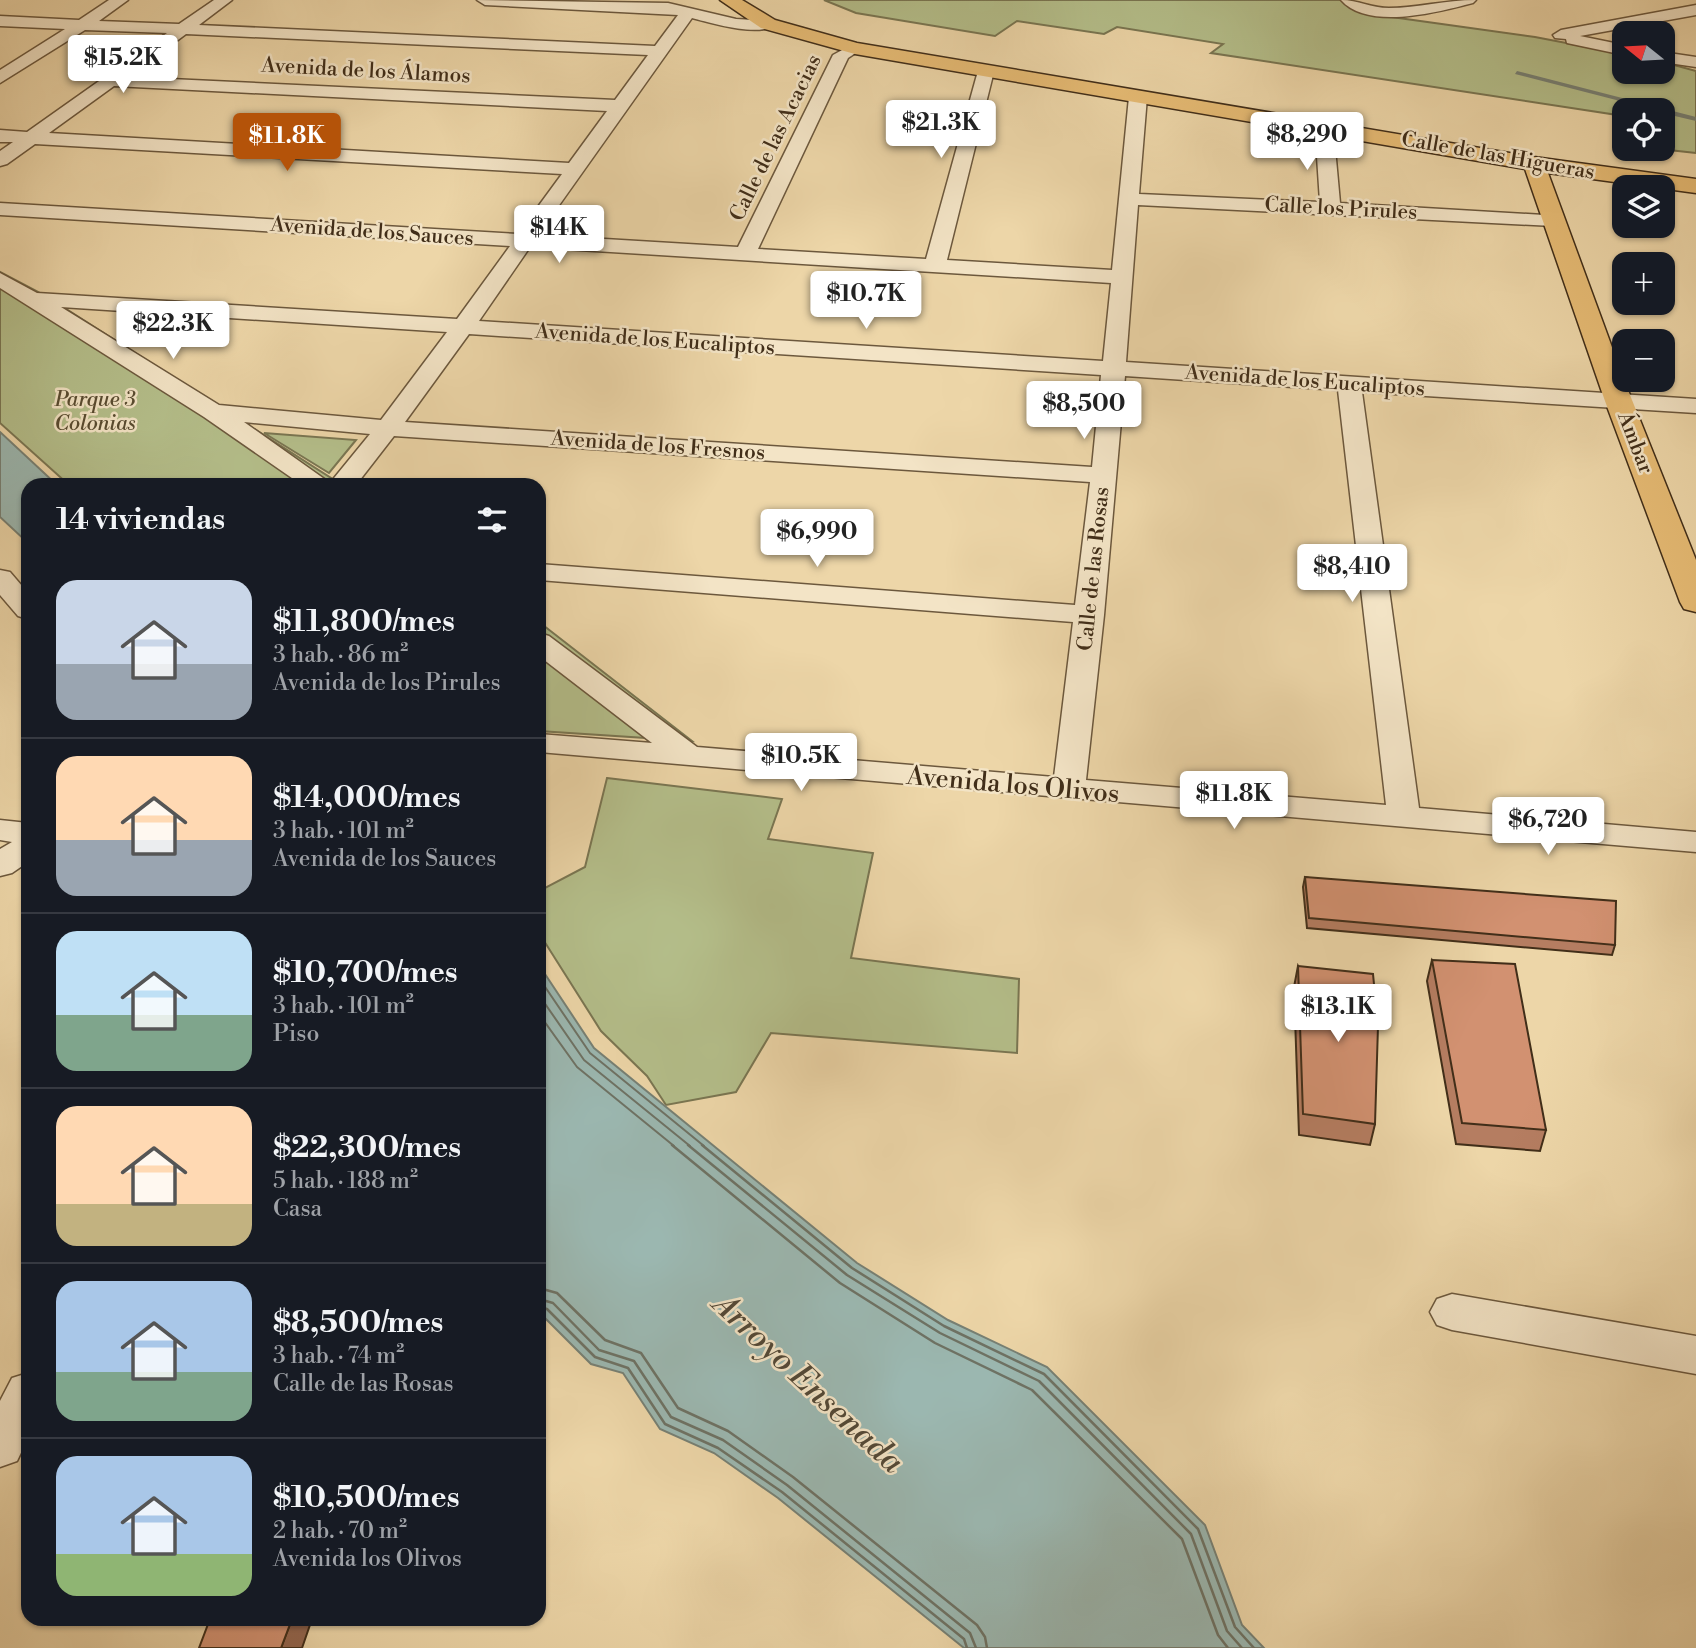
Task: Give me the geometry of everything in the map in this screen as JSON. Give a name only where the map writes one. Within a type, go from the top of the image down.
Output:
[{"type":"main road","name":"Calle de las Higueras","points":[[709,0],[758,25],[850,50],[1612,180]]},
{"type":"main road","name":"Calle de las Higueras","points":[[729,0],[758,25]]},
{"type":"main road","name":"Calle de las Higueras","points":[[1534,167],[1696,186]]},
{"type":"main road","name":"Ámbar","points":[[1534,167],[1696,602]]},
{"type":"main road","points":[[1675,191],[1696,193]]},
{"type":"street","points":[[0,78],[120,0]]},
{"type":"street","points":[[0,160],[224,0]]},
{"type":"street","points":[[485,0],[655,7],[758,25]]},
{"type":"street","points":[[1349,0],[1356,7],[1381,13],[1468,0]]},
{"type":"street","points":[[1637,21],[1696,10]]},
{"type":"street","points":[[348,478],[464,328],[689,12]]},
{"type":"street","points":[[0,21],[659,51]]},
{"type":"street","points":[[1612,26],[1561,35],[1612,47]]},
{"type":"street","name":"Calle de las Acacias","points":[[745,255],[841,55],[850,50]]},
{"type":"street","points":[[12,53],[37,54]]},
{"type":"street","points":[[1675,59],[1694,63]]},
{"type":"street","points":[[935,266],[984,74]]},
{"type":"street","name":"Avenida de los Álamos","points":[[110,81],[620,106]]},
{"type":"street","name":"Calle de las Rosas","points":[[1069,790],[1104,475],[1137,100]]},
{"type":"street","points":[[1324,130],[1330,208]]},
{"type":"street","points":[[0,136],[577,169]]},
{"type":"street","name":"Calle los Pirules","points":[[1128,199],[1553,219]]},
{"type":"street","name":"Avenida de los Sauces","points":[[0,209],[1121,277]]},
{"type":"street","points":[[0,279],[212,412],[310,478]]},
{"type":"street","name":"Avenida de los Eucaliptos","points":[[34,299],[1696,406]]},
{"type":"street","points":[[1349,384],[1404,818]]},
{"type":"street","name":"Avenida de los Fresnos","points":[[212,412],[389,428],[1104,475]]},
{"type":"street","points":[[546,573],[1090,615]]},
{"type":"street","points":[[0,578],[21,602]]},
{"type":"street","points":[[546,647],[690,757]]},
{"type":"street","name":"Avenida los Olivos","points":[[546,744],[1696,842]]},
{"type":"street","points":[[0,830],[21,832]]},
{"type":"street","points":[[0,865],[21,851]]},
{"type":"street","points":[[1452,1312],[1696,1354]]},
{"type":"street","points":[[0,1447],[21,1406]]},
{"type":"green space","points":[[824,0],[1350,0],[1363,13],[1535,37],[1612,52],[1612,84],[1675,84],[1675,65],[1696,71],[1696,153],[1675,151],[1675,98],[1612,98],[1612,114],[1211,53],[1223,44],[1117,27],[1104,34],[1017,21],[995,36],[856,13]]},
{"type":"green space","name":"Parque 3 Colonias","points":[[0,272],[46,296],[331,478],[61,478],[0,423]]},
{"type":"green space","points":[[264,433],[356,440],[329,473]]},
{"type":"green space","points":[[546,627],[692,741],[546,731]]},
{"type":"green space","points":[[607,778],[782,799],[768,839],[873,853],[851,958],[1019,979],[1017,1053],[771,1033],[736,1092],[666,1105],[647,1076],[601,1031],[546,944],[546,887],[585,867]]},
{"type":"water","points":[[0,432],[49,478],[21,478],[21,536],[0,517]]},
{"type":"water","name":"Arroyo Ensenada","points":[[546,976],[594,1048],[857,1263],[948,1320],[1047,1367],[1205,1525],[1242,1625],[1264,1648],[964,1648],[778,1498],[714,1453],[660,1429],[623,1373],[591,1364],[546,1319]]},
{"type":"building","points":[[1305,877],[1616,901],[1615,945],[1309,918]]},
{"type":"building","points":[[1432,960],[1515,964],[1546,1130],[1462,1123]]},
{"type":"building","points":[[1298,966],[1373,974],[1378,1026],[1375,1124],[1303,1114]]},
{"type":"building","points":[[207,1626],[289,1626],[281,1648],[199,1648]]},
{"type":"waterway","points":[[1517,73],[1614,98]]},
{"type":"waterway","points":[[1675,114],[1696,119]]}]
